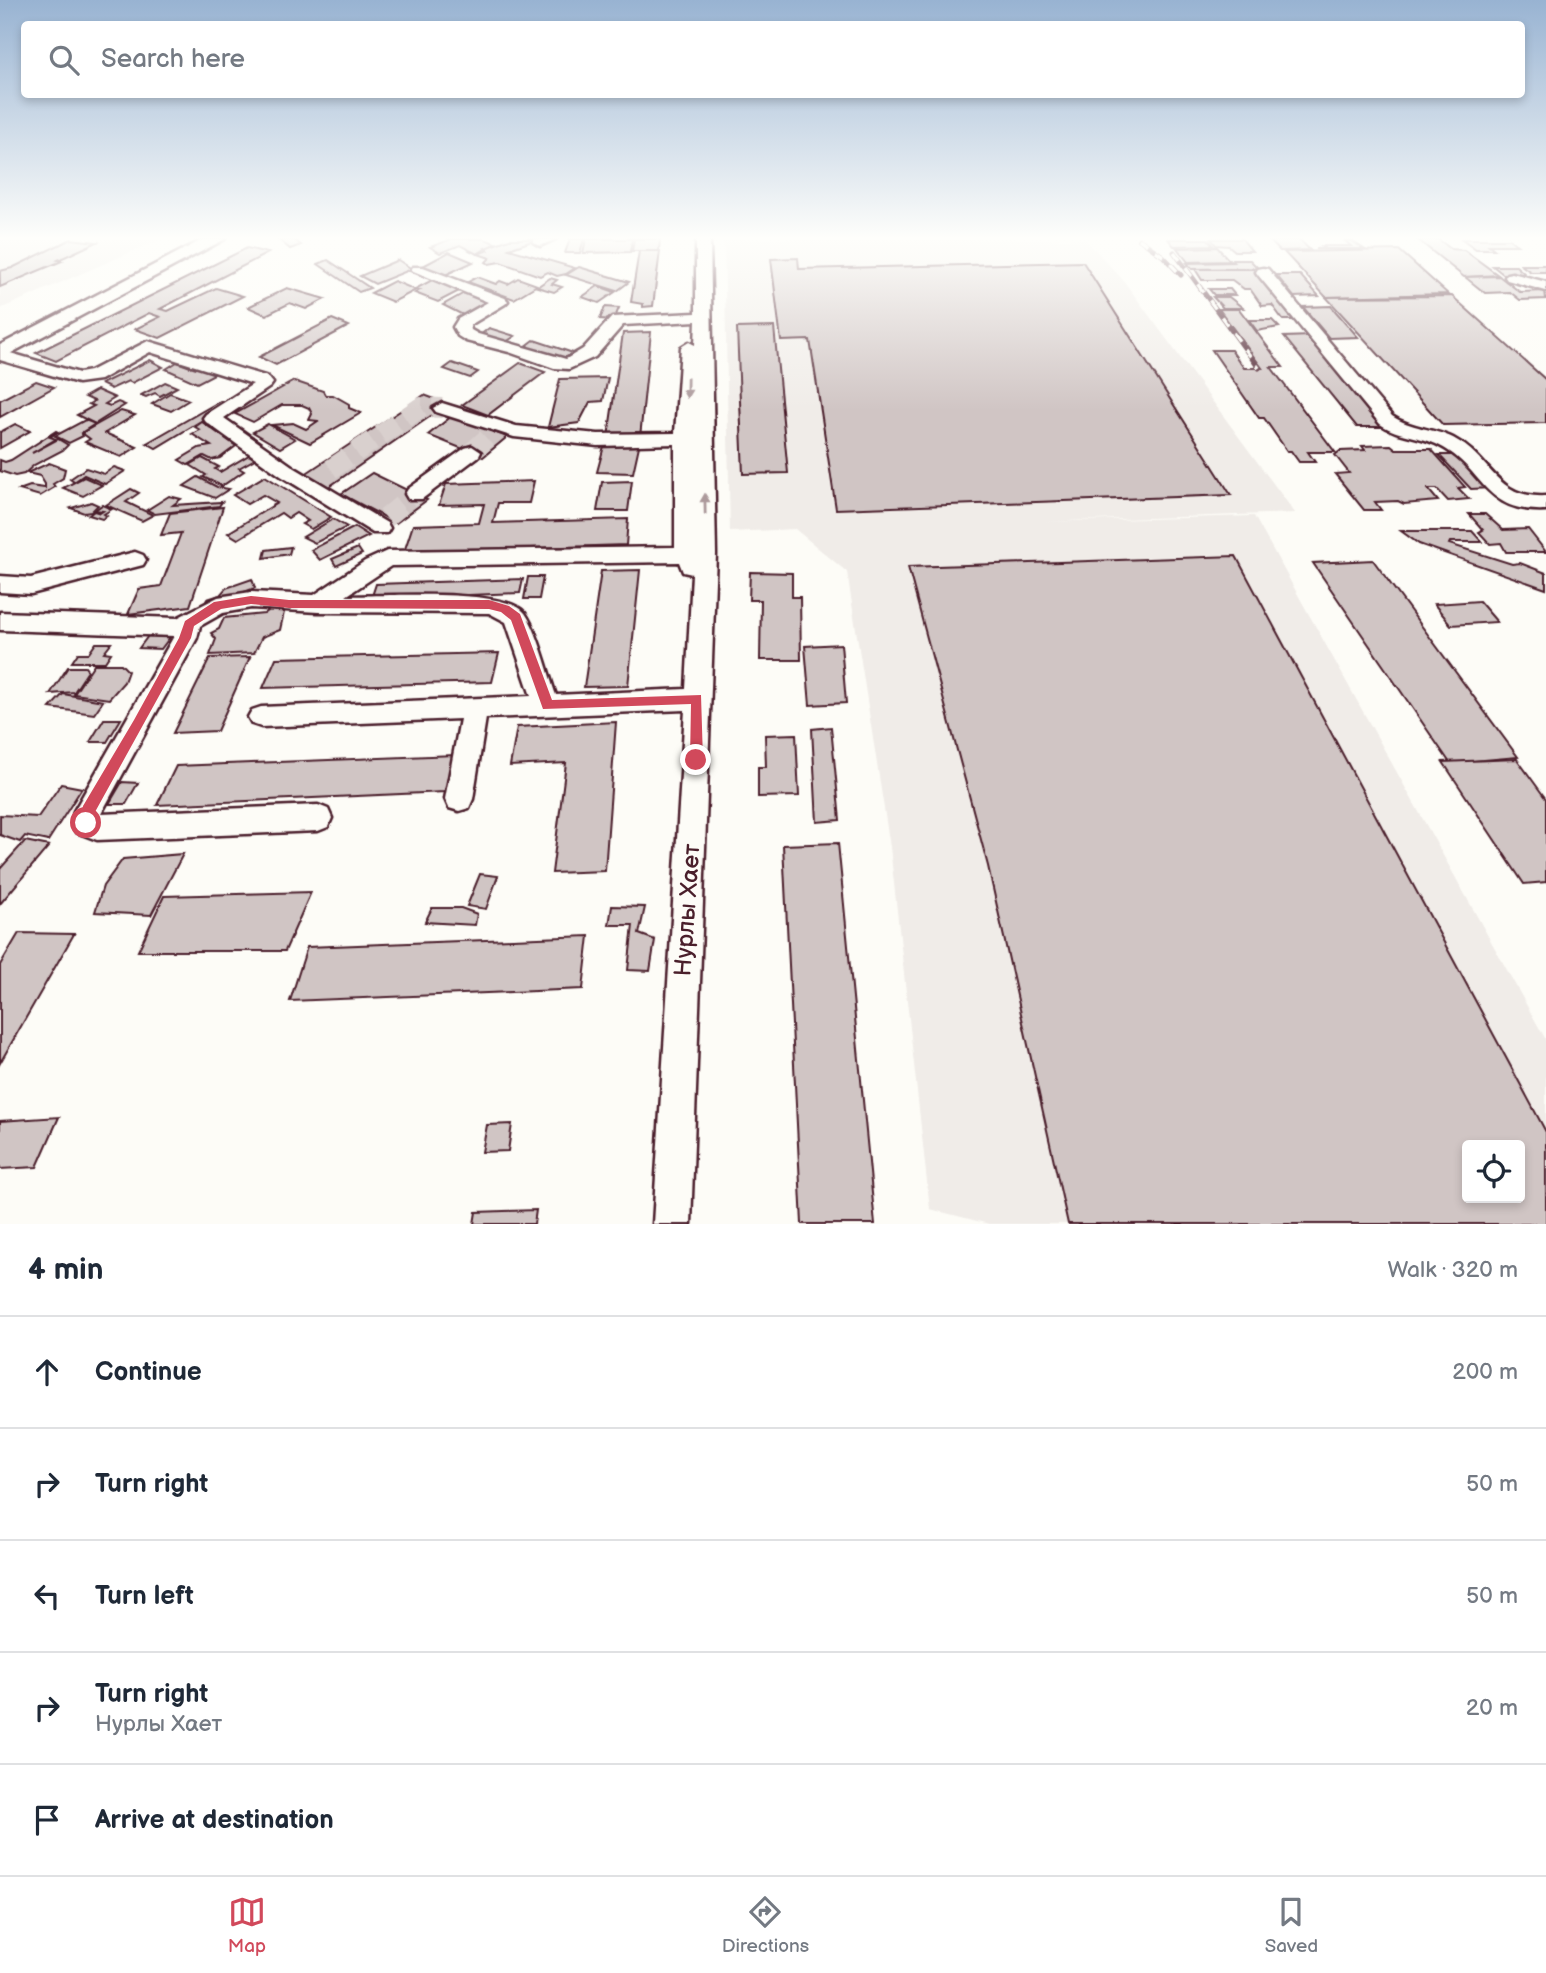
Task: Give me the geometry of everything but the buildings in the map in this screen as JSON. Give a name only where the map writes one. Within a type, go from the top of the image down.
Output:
[{"type":"main road","points":[[0,338],[83,296]]},
{"type":"main road","points":[[0,354],[109,296]]},
{"type":"street","points":[[1283,296],[1386,420],[1397,429],[1444,440],[1463,451],[1500,492],[1523,503],[1546,503]]},
{"type":"street","points":[[697,555],[685,544],[684,438],[689,341],[693,317],[702,297]]},
{"type":"street","points":[[697,555],[702,297]]},
{"type":"street","points":[[0,354],[78,378],[94,376],[148,346],[264,383],[212,418],[288,472],[383,523],[387,559]]},
{"type":"street","points":[[415,494],[471,452]]},
{"type":"street","points":[[318,604],[387,559],[697,555]]},
{"type":"street","name":"Нурлы Хает","points":[[672,1224],[674,1111],[696,773],[701,597],[697,555]]},
{"type":"street","points":[[0,584],[31,586],[135,560]]},
{"type":"street","points":[[0,621],[171,627],[189,624],[218,605],[251,600],[318,604],[489,605],[505,609],[516,617],[547,705]]},
{"type":"street","points":[[189,624],[185,638],[146,712],[88,811],[86,823],[97,827],[318,818]]},
{"type":"street","points":[[261,717],[697,699]]},
{"type":"street","points":[[458,799],[475,708]]},
{"type":"lane","points":[[489,296],[500,300],[464,322],[461,327],[464,333],[472,338],[514,348],[560,364],[578,361],[589,353],[618,320],[693,317]]},
{"type":"lane","points":[[442,408],[496,430],[598,440],[684,438]]},
{"type":"shaded area","points":[[0,296],[30,296],[0,309]]},
{"type":"shaded area","points":[[725,296],[1135,296],[1295,513],[1038,522],[1254,516],[1546,1040],[1546,1224],[989,1224],[930,1209],[890,847],[847,572],[795,529],[730,532]]},
{"type":"tunnel","points":[[331,469],[421,407],[442,408]]},
{"type":"tunnel","points":[[472,452],[494,432]]},
{"type":"tunnel","points":[[386,518],[415,494]]},
{"type":"railway","points":[[1206,296],[1259,368]]},
{"type":"route","points":[[86,823],[88,811],[139,724],[185,638],[189,624],[218,605],[251,600],[289,604],[489,605],[505,609],[516,617],[547,705],[697,699],[696,760]]}]
